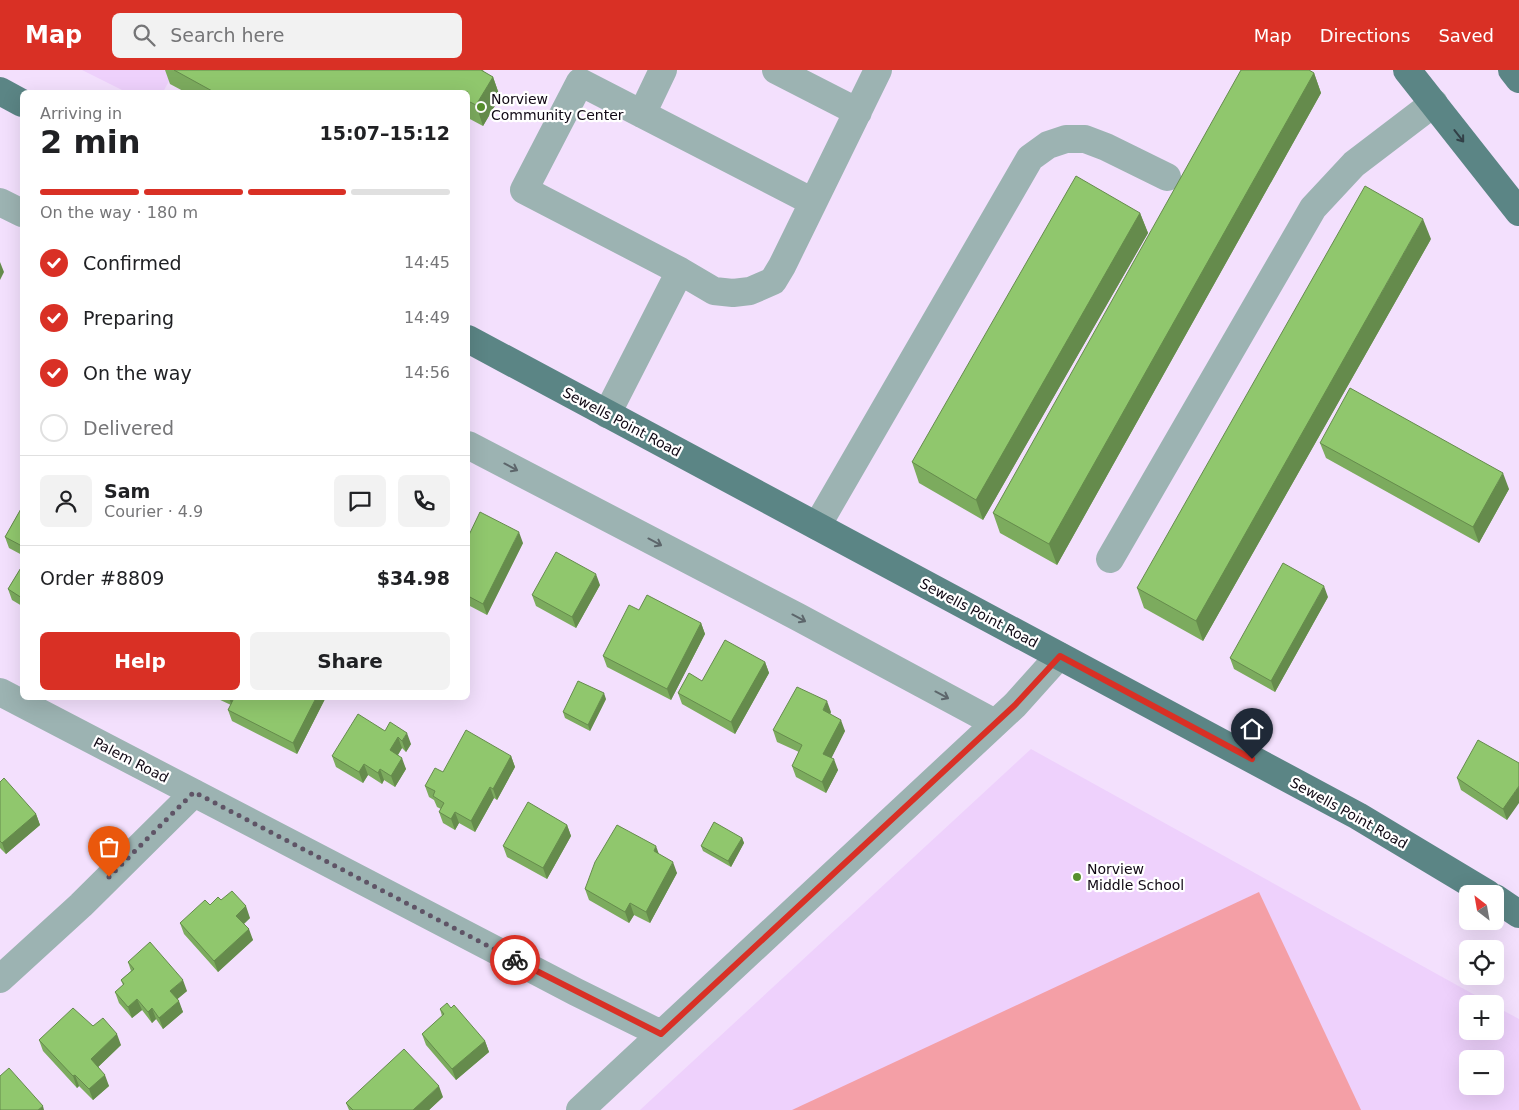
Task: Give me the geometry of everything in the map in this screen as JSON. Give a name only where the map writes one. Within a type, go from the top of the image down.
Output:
[{"type":"main road","points":[[1408,70],[1519,212]]},
{"type":"main road","points":[[1512,70],[1519,79]]},
{"type":"main road","points":[[0,91],[20,102]]},
{"type":"main road","name":"Sewells Point Road","points":[[470,340],[1358,816],[1473,885]]},
{"type":"main road","points":[[1504,904],[1519,914]]},
{"type":"street","points":[[642,114],[663,70]]},
{"type":"street","points":[[776,70],[858,112]]},
{"type":"street","points":[[813,202],[580,82],[524,190],[680,271],[714,291],[733,293],[750,291],[773,281],[813,202],[858,112],[878,70]]},
{"type":"street","points":[[1110,559],[1313,208],[1354,164],[1434,103]]},
{"type":"street","points":[[817,526],[1030,158],[1048,144],[1066,139],[1084,139],[1106,147],[1167,177]]},
{"type":"street","points":[[0,202],[20,212]]},
{"type":"street","points":[[607,414],[680,271]]},
{"type":"street","points":[[470,446],[798,617],[995,723]]},
{"type":"street","points":[[580,1110],[1015,705],[1060,656]]},
{"type":"street","name":"Palem Road","points":[[0,692],[567,988],[661,1034]]},
{"type":"street","points":[[0,979],[81,905],[194,792]]},
{"type":"shaded area","points":[[82,70],[175,70],[164,90],[122,90]]},
{"type":"shaded area","name":"Norview Middle School","points":[[1031,749],[1475,995],[1459,995],[1459,1040],[1504,1040],[1504,1011],[1519,1019],[1519,1110],[640,1110]]},
{"type":"shaded area","points":[[1259,892],[1361,1110],[792,1110]]},
{"type":"building","name":"Norview Community Center","points":[[174,70],[481,70],[493,77],[476,105],[470,102],[470,90],[210,90]]},
{"type":"building","points":[[1241,70],[1309,70],[1314,73],[1049,544],[993,513]]},
{"type":"building","points":[[1076,176],[1140,213],[976,500],[912,462]]},
{"type":"building","points":[[1365,186],[1423,219],[1196,621],[1137,588]]},
{"type":"building","points":[[1350,388],[1503,473],[1473,527],[1320,443]]},
{"type":"building","points":[[20,511],[20,545],[5,537]]},
{"type":"building","points":[[480,512],[519,532],[483,604],[470,597],[470,533]]},
{"type":"building","points":[[556,552],[596,574],[572,617],[532,595]]},
{"type":"building","points":[[1283,563],[1324,586],[1271,681],[1230,658]]},
{"type":"building","points":[[20,569],[20,597],[8,589]]},
{"type":"building","points":[[647,595],[701,623],[667,689],[603,656],[629,605],[639,610]]},
{"type":"building","points":[[725,640],[765,662],[731,722],[678,693],[689,673],[702,681]]},
{"type":"building","points":[[578,681],[604,693],[588,725],[563,712]]},
{"type":"building","points":[[797,687],[827,701],[823,710],[841,720],[823,754],[834,759],[822,782],[792,766],[802,745],[773,730]]},
{"type":"building","points":[[233,700],[315,700],[293,743],[228,710]]},
{"type":"building","points":[[358,714],[385,731],[390,722],[407,733],[402,741],[398,737],[390,750],[402,758],[391,776],[380,769],[378,773],[364,764],[359,772],[332,756]]},
{"type":"building","points":[[466,730],[511,756],[493,789],[490,787],[471,821],[455,812],[451,819],[439,812],[444,803],[433,796],[435,791],[425,786],[435,768],[443,772]]},
{"type":"building","points":[[1478,740],[1519,763],[1519,786],[1503,809],[1457,778]]},
{"type":"building","points":[[4,778],[36,814],[2,843],[0,841],[0,782]]},
{"type":"building","points":[[528,802],[567,825],[543,868],[503,846]]},
{"type":"building","points":[[714,822],[742,838],[728,861],[701,846]]},
{"type":"building","points":[[617,825],[656,846],[654,851],[673,862],[646,912],[630,903],[625,912],[585,889],[595,862]]},
{"type":"building","points":[[232,891],[246,906],[236,916],[249,929],[214,961],[180,923],[205,900],[210,905],[218,897],[221,900]]},
{"type":"building","points":[[150,942],[183,980],[170,991],[179,1001],[159,1018],[152,1008],[148,1012],[137,999],[128,1007],[115,992],[124,984],[121,980],[134,969],[128,962]]},
{"type":"building","points":[[447,1003],[451,1008],[454,1005],[485,1041],[452,1069],[422,1034],[444,1014],[440,1009]]},
{"type":"building","points":[[73,1008],[93,1026],[103,1018],[117,1034],[91,1059],[105,1075],[89,1089],[75,1075],[73,1076],[39,1040]]},
{"type":"building","points":[[404,1049],[439,1086],[413,1110],[353,1110],[346,1103]]},
{"type":"building","points":[[9,1068],[43,1106],[38,1110],[0,1110],[0,1076]]},
{"type":"way so far","points":[[109,877],[194,792],[515,960]]},
{"type":"place","name":"Norview Community Center","points":[[481,107]]},
{"type":"place","name":"Norview Middle School","points":[[1077,877]]},
{"type":"route","points":[[515,960],[661,1034],[1015,705],[1060,656],[1252,759]]}]
